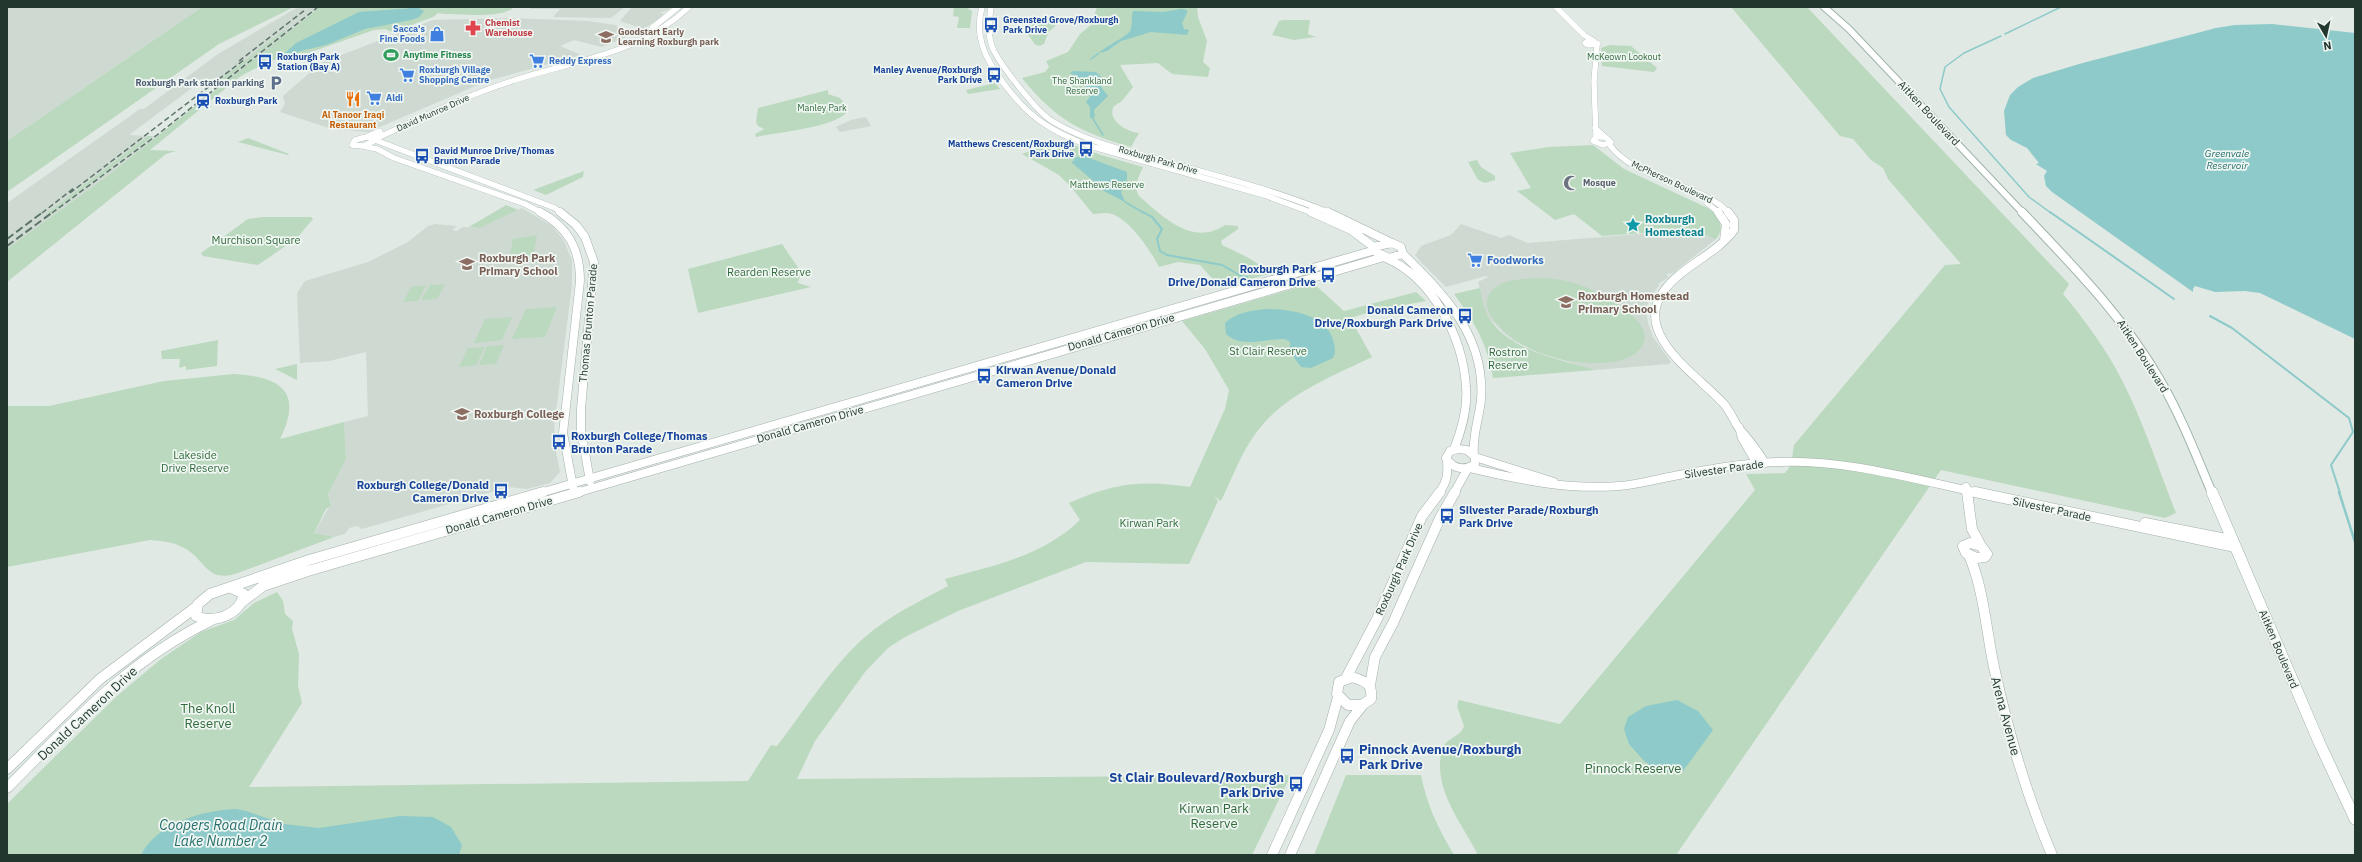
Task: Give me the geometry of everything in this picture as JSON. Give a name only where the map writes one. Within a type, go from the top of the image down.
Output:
[{"type":"main road","name":"Aitken Boulevard","points":[[1821,7],[1833,14]]},
{"type":"main road","name":"Aitken Boulevard","points":[[1824,7],[1833,14],[2094,288],[2130,332],[2162,381],[2178,413],[2319,742],[2355,819]]},
{"type":"street","name":"David Munroe Drive","points":[[678,7],[660,23],[631,40],[583,56],[486,84],[352,144],[355,147],[363,146],[492,88],[594,58],[640,41],[668,25],[689,7]]},
{"type":"street","name":"Roxburgh Park Drive","points":[[982,7],[978,22],[979,39],[991,65],[1028,112],[1061,134],[1080,143],[1299,207],[1342,226],[1368,241],[1385,257]]},
{"type":"street","name":"Roxburgh Park Drive","points":[[991,7],[988,26],[994,51],[1002,64],[1037,108],[1051,120],[1088,139],[1265,190],[1320,208],[1401,247],[1403,254]]},
{"type":"street","points":[[1556,7],[1595,44]]},
{"type":"street","points":[[1584,35],[1587,43],[1595,53]]},
{"type":"street","points":[[979,39],[990,38]]},
{"type":"street","points":[[1587,43],[1595,44]]},
{"type":"street","points":[[1595,44],[1596,137],[1593,141],[1600,144],[1609,144],[1610,140],[1604,137],[1596,128]]},
{"type":"street","points":[[991,65],[1002,64]]},
{"type":"street","points":[[1061,134],[1069,130]]},
{"type":"street","name":"Thomas Brunton Parade","points":[[366,137],[405,153],[535,199],[555,208],[572,220],[585,235],[591,246],[594,262],[594,283],[581,430],[592,488]]},
{"type":"street","points":[[1596,137],[1604,137]]},
{"type":"street","name":"McPherson Boulevard","points":[[1600,144],[1626,167],[1714,208],[1726,220],[1728,226],[1724,240]]},
{"type":"street","name":"McPherson Boulevard","points":[[1609,144],[1612,151],[1626,161],[1723,207],[1734,219],[1735,225],[1731,237],[1724,240],[1663,291],[1656,309],[1655,320],[1664,340],[1679,362],[1724,404],[1739,426],[1742,438],[1761,463]]},
{"type":"street","name":"Thomas Brunton Parade","points":[[363,146],[525,204],[546,215],[562,227],[577,250],[580,264],[580,281],[563,433],[575,493]]},
{"type":"street","points":[[481,188],[491,183]]},
{"type":"street","points":[[1259,195],[1265,190]]},
{"type":"street","name":"Donald Cameron Drive","points":[[7,768],[100,679],[131,654],[196,608],[210,594],[309,560],[1277,279],[1375,249],[1380,244],[1392,243]]},
{"type":"street","points":[[577,250],[591,246]]},
{"type":"street","points":[[1403,254],[1446,296],[1465,326],[1478,364],[1481,398],[1472,435],[1475,456],[1475,464],[1469,468],[1458,468],[1447,461],[1446,456],[1454,450],[1462,449],[1475,456]]},
{"type":"street","name":"Donald Cameron Drive","points":[[8,787],[112,686],[142,661],[173,639],[230,613],[251,594],[263,586],[308,571],[1035,357],[1283,285],[1385,257],[1396,258],[1403,254]]},
{"type":"street","points":[[1385,257],[1404,268],[1427,290],[1434,299],[1455,336],[1462,354],[1466,377],[1463,422],[1454,450]]},
{"type":"street","points":[[1184,306],[1190,312]]},
{"type":"street","points":[[1030,350],[1035,357]]},
{"type":"street","points":[[1022,353],[1027,360]]},
{"type":"street","points":[[853,402],[857,410]]},
{"type":"street","points":[[844,404],[848,412]]},
{"type":"street","name":"Silvester Parade","points":[[1475,456],[1555,483],[1578,488]]},
{"type":"street","name":"Roxburgh Park Drive","points":[[1346,678],[1377,619],[1422,516],[1445,485],[1448,473],[1447,461]]},
{"type":"street","name":"Silvester Parade","points":[[1469,468],[1539,484],[1578,488],[1620,486],[1714,468],[1761,463],[1807,462],[1870,470],[1966,488],[2233,543]]},
{"type":"street","name":"Roxburgh Park Drive","points":[[1370,685],[1375,657],[1393,623],[1440,518],[1469,468]]},
{"type":"street","points":[[1966,488],[1972,529],[1987,554],[1983,558],[1977,573]]},
{"type":"street","points":[[1972,529],[1967,543],[1981,546]]},
{"type":"street","name":"Arena Avenue","points":[[1967,543],[1962,548],[1969,555],[1977,573],[1984,621],[2002,704],[2024,780],[2052,855]]},
{"type":"street","points":[[1969,555],[1983,558]]},
{"type":"street","points":[[231,588],[241,591],[244,594],[242,602]]},
{"type":"street","points":[[196,608],[195,612],[200,619],[213,620]]},
{"type":"street","points":[[1272,855],[1329,730],[1338,697],[1336,687],[1346,678],[1357,678],[1370,685],[1373,694],[1371,699],[1362,706],[1350,721],[1290,855]]},
{"type":"street","points":[[1338,697],[1351,706],[1362,706]]},
{"type":"shaded area","points":[[7,7],[202,7],[7,141]]},
{"type":"shaded area","points":[[298,7],[320,7],[231,79],[226,79],[285,31],[221,79],[204,79],[129,135],[148,136],[47,213],[82,190],[153,136],[158,136],[106,177],[7,249],[7,203],[140,109],[144,109],[218,54]]},
{"type":"shaded area","points":[[532,7],[625,7],[611,18],[553,17],[560,9],[530,9]]},
{"type":"shaded area","points":[[632,7],[671,7],[669,10],[659,13],[666,14],[644,29],[620,21]]},
{"type":"shaded area","name":"Roxburgh Village Shopping Centre","points":[[508,18],[588,21],[615,25],[623,31],[636,33],[602,47],[574,40],[560,46],[581,55],[487,81],[368,132],[332,129],[280,112],[285,104],[283,96],[314,69],[312,67],[323,62],[433,20]]},
{"type":"shaded area","points":[[866,117],[871,126],[840,132],[836,127],[851,120]]},
{"type":"shaded area","name":"Roxburgh College","points":[[522,208],[552,226],[563,239],[572,260],[572,285],[554,427],[556,452],[560,472],[550,483],[527,489],[508,487],[362,529],[357,526],[349,528],[345,534],[334,537],[314,533],[331,504],[328,494],[346,459],[344,422],[368,416],[366,352],[329,361],[300,363],[297,293],[305,281],[368,262],[408,242],[428,226],[435,224],[457,226],[452,230],[457,231],[463,227],[480,228]]},
{"type":"shaded area","name":"Roxburgh Homestead Primary School","points":[[1461,224],[1501,238],[1509,235],[1528,243],[1690,230],[1716,239],[1673,273],[1666,274],[1669,277],[1658,284],[1659,285],[1649,300],[1646,309],[1648,323],[1653,337],[1671,362],[1669,364],[1596,370],[1539,353],[1514,341],[1504,333],[1489,318],[1485,310],[1478,282],[1488,277],[1486,276],[1446,287],[1415,255],[1421,246],[1451,235]]},
{"type":"green space","points":[[202,7],[294,7],[219,44],[7,192],[7,141]]},
{"type":"green space","points":[[320,7],[514,7],[509,11],[492,14],[471,15],[438,13],[433,17],[392,32],[385,29],[374,30],[285,61],[280,59],[267,61],[271,58],[268,57],[260,66],[241,76],[150,150],[176,151],[166,154],[7,282],[7,249],[106,177]]},
{"type":"green space","points":[[954,7],[966,7],[972,11],[970,28],[957,28],[959,17],[953,16]]},
{"type":"green space","name":"The Shankland Reserve","points":[[1097,7],[1197,7],[1198,17],[1207,41],[1203,62],[1210,68],[1208,77],[1172,74],[1158,63],[1120,65],[1133,87],[1122,101],[1114,106],[1112,111],[1115,120],[1119,124],[1124,128],[1139,133],[1131,147],[1113,142],[1070,123],[1046,104],[1022,78],[1045,72],[1049,67],[1046,61],[1068,52],[1080,34],[1091,25]]},
{"type":"green space","name":"Pinnock Reserve","points":[[1731,7],[1807,7],[2069,284],[2063,294],[2098,340],[2125,386],[2141,422],[2176,513],[2165,518],[1941,470],[1676,855],[1478,855],[1450,805],[1441,778],[1440,764],[1442,750],[1446,743],[1459,733],[1464,726],[1457,706],[1459,700],[1560,724],[1755,490],[1746,474],[1785,473],[1791,465],[1794,445],[1945,265],[1961,264],[1888,179],[1883,168],[1871,160],[1853,139],[1840,136]]},
{"type":"green space","points":[[1042,19],[1055,19],[1059,22],[1048,33],[1044,44],[1038,46],[1034,44],[1028,35],[1030,22]]},
{"type":"green space","points":[[1310,20],[1308,34],[1316,37],[1294,40],[1272,35],[1279,21]]},
{"type":"green space","points":[[283,31],[286,31],[226,79],[221,79]]},
{"type":"green space","name":"McKeown Lookout","points":[[1610,45],[1631,46],[1657,68],[1654,72],[1602,66],[1601,48]]},
{"type":"green space","points":[[995,83],[1000,89],[968,94],[966,90]]},
{"type":"green space","name":"Manley Park","points":[[828,90],[828,94],[840,98],[846,105],[846,113],[839,118],[804,129],[756,137],[755,134],[764,129],[758,126],[756,122],[758,108]]},
{"type":"green space","points":[[148,136],[153,136],[50,214],[46,214]]},
{"type":"green space","points":[[248,138],[289,154],[288,155],[238,142]]},
{"type":"green space","name":"Matthews Reserve","points":[[1060,140],[1101,155],[1143,167],[1138,178],[1137,193],[1158,212],[1179,227],[1201,233],[1213,231],[1225,225],[1238,226],[1238,229],[1221,241],[1222,245],[1247,257],[1272,273],[1221,288],[1200,265],[1178,262],[1159,267],[1151,253],[1133,229],[1119,217],[1105,213],[1093,214],[1059,175],[1022,154]]},
{"type":"green space","points":[[1593,145],[1624,169],[1712,210],[1719,220],[1721,227],[1719,235],[1716,239],[1690,230],[1602,236],[1574,214],[1555,220],[1517,191],[1531,188],[1510,153],[1549,147]]},
{"type":"green space","points":[[1477,160],[1481,167],[1495,176],[1495,180],[1485,183],[1478,180],[1468,162]]},
{"type":"green space","points":[[584,171],[583,177],[546,195],[533,190]]},
{"type":"green space","points":[[506,205],[518,210],[480,228],[469,227]]},
{"type":"green space","name":"Murchison Square","points":[[263,217],[311,217],[313,219],[297,238],[258,265],[203,256],[201,253],[248,219]]},
{"type":"green space","points":[[537,235],[533,256],[509,259],[513,239]]},
{"type":"green space","name":"Rearden Reserve","points":[[782,244],[801,272],[798,283],[811,287],[698,313],[688,269]]},
{"type":"green space","points":[[1548,278],[1575,283],[1612,300],[1634,317],[1642,327],[1645,336],[1642,346],[1634,354],[1624,359],[1606,363],[1591,363],[1552,357],[1525,346],[1517,341],[1508,335],[1493,319],[1488,310],[1487,301],[1490,293],[1503,283]]},
{"type":"green space","points":[[1313,283],[1344,311],[1416,292],[1426,301],[1377,310],[1350,318],[1372,357],[1309,388],[1280,408],[1267,420],[1256,433],[1246,449],[1221,501],[1214,496],[1218,501],[1189,564],[1086,562],[958,611],[905,637],[888,648],[865,672],[815,741],[797,779],[1291,775],[1252,855],[7,855],[7,804],[117,696],[161,659],[201,632],[234,620],[254,603],[277,592],[283,601],[285,614],[293,621],[292,629],[299,654],[298,686],[302,703],[249,787],[748,781],[771,745],[777,746],[841,661],[874,629],[905,609],[948,586],[945,579],[1017,558],[1050,543],[1080,520],[1069,503],[1085,496],[1115,487],[1128,485],[1157,484],[1190,487],[1225,409],[1229,390],[1205,349],[1182,321]]},
{"type":"green space","points":[[445,284],[437,299],[421,300],[430,285]]},
{"type":"green space","points":[[426,285],[418,301],[403,302],[411,287]]},
{"type":"green space","name":"Rostron Reserve","points":[[1480,288],[1484,307],[1489,318],[1498,330],[1510,339],[1537,353],[1596,370],[1493,378],[1484,344],[1468,314],[1454,294]]},
{"type":"green space","points":[[557,307],[545,337],[512,339],[526,309]]},
{"type":"green space","points":[[512,317],[502,340],[474,343],[485,319]]},
{"type":"green space","points":[[218,340],[217,366],[186,370],[186,366],[179,368],[180,359],[162,359],[161,351]]},
{"type":"green space","points":[[504,345],[496,364],[479,365],[487,346]]},
{"type":"green space","points":[[485,347],[476,365],[459,367],[468,348]]},
{"type":"green space","points":[[297,364],[297,380],[275,369]]},
{"type":"green space","name":"Lakeside Drive Reserve","points":[[234,374],[265,379],[276,383],[284,390],[288,399],[289,409],[287,423],[280,439],[344,422],[346,459],[328,494],[331,506],[326,509],[314,533],[334,537],[226,576],[212,573],[193,554],[182,547],[168,542],[150,540],[7,567],[7,406],[49,406],[164,381]]},
{"type":"green space","points":[[1346,775],[1421,775],[1426,797],[1443,835],[1454,855],[1314,855]]},
{"type":"water","points":[[419,8],[424,11],[419,17],[411,20],[365,29],[326,45],[300,51],[288,59],[281,57],[296,43],[359,12]]},
{"type":"water","points":[[1181,9],[1187,10],[1182,23],[1184,29],[1189,30],[1187,35],[1151,32],[1121,41],[1107,51],[1099,53],[1129,33],[1133,11],[1163,12]]},
{"type":"water","name":"Greenvale Reservoir","points":[[2272,24],[2355,33],[2355,339],[2260,293],[2245,291],[2215,292],[2195,286],[2193,292],[2052,192],[2046,186],[2044,176],[2047,171],[2036,164],[2039,163],[2027,148],[2011,140],[2006,135],[2004,111],[2010,95],[2018,87],[2033,78],[2079,64],[2216,28],[2235,25]]},
{"type":"water","points":[[1073,71],[1096,72],[1107,83],[1101,87],[1108,96],[1094,110],[1095,117],[1090,118],[1090,107],[1086,102],[1090,97],[1084,82],[1070,73]]},
{"type":"water","points":[[1084,156],[1127,172],[1127,179],[1121,192],[1125,202],[1098,188],[1098,185],[1071,162],[1075,160],[1073,158]]},
{"type":"water","points":[[1266,309],[1295,312],[1306,315],[1323,324],[1329,331],[1333,340],[1335,354],[1333,358],[1311,368],[1301,367],[1290,352],[1290,342],[1285,339],[1247,342],[1239,341],[1226,334],[1225,323],[1234,316],[1255,310]]},
{"type":"water","points":[[1677,700],[1698,711],[1713,730],[1683,771],[1660,772],[1644,761],[1629,744],[1624,729],[1628,717],[1646,706]]},
{"type":"water","name":"Coopers Road Drain Lake Number 2","points":[[236,809],[284,824],[319,828],[400,816],[433,817],[451,827],[462,845],[459,855],[141,855],[148,844],[169,827],[209,812]]},
{"type":"waterway","points":[[2005,34],[2061,7]]},
{"type":"waterway","points":[[2001,36],[1964,53],[1945,67],[1940,89],[1949,107],[2029,197],[2051,213]]},
{"type":"waterway","points":[[1091,59],[1099,53]]},
{"type":"waterway","points":[[1092,117],[1103,135]]},
{"type":"waterway","points":[[1125,202],[1144,213]]},
{"type":"waterway","points":[[1143,212],[1152,217],[1162,229],[1157,239],[1160,251],[1167,255],[1222,265],[1241,276],[1247,277]]},
{"type":"waterway","points":[[2050,212],[2174,299]]},
{"type":"waterway","points":[[2210,316],[2232,328],[2349,418],[2353,432],[2331,465],[2340,493]]},
{"type":"waterway","points":[[2339,492],[2355,542]]},
{"type":"railway","points":[[52,213],[157,135],[318,7]]},
{"type":"railway","points":[[239,61],[305,10]]},
{"type":"railway","points":[[70,193],[245,59]]},
{"type":"railway","points":[[42,213],[74,188]]},
{"type":"railway","points":[[7,239],[43,212]]},
{"type":"railway","points":[[7,246],[53,212]]},
{"type":"place","name":"Greensted Grove/Roxburgh Park Drive","points":[[991,25]]},
{"type":"place","name":"Chemist Warehouse","points":[[473,28]]},
{"type":"place","name":"Sacca's Fine Foods","points":[[437,34]]},
{"type":"place","name":"Goodstart Early Learning Roxburgh park","points":[[606,37]]},
{"type":"place","name":"Anytime Fitness","points":[[391,55]]},
{"type":"place","name":"Reddy Express","points":[[537,61]]},
{"type":"place","name":"Roxburgh Park Station (Bay A)","points":[[265,62]]},
{"type":"place","name":"Roxburgh Village Shopping Centre","points":[[407,75]]},
{"type":"place","name":"Manley Avenue/Roxburgh Park Drive","points":[[994,75]]},
{"type":"place","name":"Roxburgh Park station parking","points":[[276,83]]},
{"type":"place","name":"Aldi","points":[[374,98]]},
{"type":"place","name":"Al Tanoor Iraqi Restaurant","points":[[353,99]]},
{"type":"place","name":"Roxburgh Park","points":[[203,101]]},
{"type":"place","name":"Matthews Crescent/Roxburgh Park Drive","points":[[1086,149]]},
{"type":"place","name":"David Munroe Drive/Thomas Brunton Parade","points":[[422,156]]},
{"type":"place","name":"Mosque","points":[[1571,183]]},
{"type":"place","name":"Roxburgh Homestead","points":[[1633,225]]},
{"type":"place","name":"Foodworks","points":[[1475,260]]},
{"type":"place","name":"Roxburgh Park Primary School","points":[[467,264]]},
{"type":"place","name":"Roxburgh Park Drive/Donald Cameron Drive","points":[[1328,275]]},
{"type":"place","name":"Roxburgh Homestead Primary School","points":[[1566,302]]},
{"type":"place","name":"Donald Cameron Drive/Roxburgh Park Drive","points":[[1465,316]]},
{"type":"place","name":"Kirwan Avenue/Donald Cameron Drive","points":[[984,376]]},
{"type":"place","name":"Roxburgh College","points":[[462,414]]},
{"type":"place","name":"Roxburgh College/Thomas Brunton Parade","points":[[559,442]]},
{"type":"place","name":"Roxburgh College/Donald Cameron Drive","points":[[501,491]]},
{"type":"place","name":"Silvester Parade/Roxburgh Park Drive","points":[[1447,516]]},
{"type":"place","name":"Pinnock Avenue/Roxburgh Park Drive","points":[[1347,756]]},
{"type":"place","name":"St Clair Boulevard/Roxburgh Park Drive","points":[[1296,784]]},
{"type":"park label","name":"St Clair Reserve","points":[[1268,351]]},
{"type":"park label","name":"Kirwan Park","points":[[1149,523]]},
{"type":"park label","name":"The Knoll Reserve","points":[[208,716]]},
{"type":"park label","name":"Kirwan Park Reserve","points":[[1214,816]]}]
